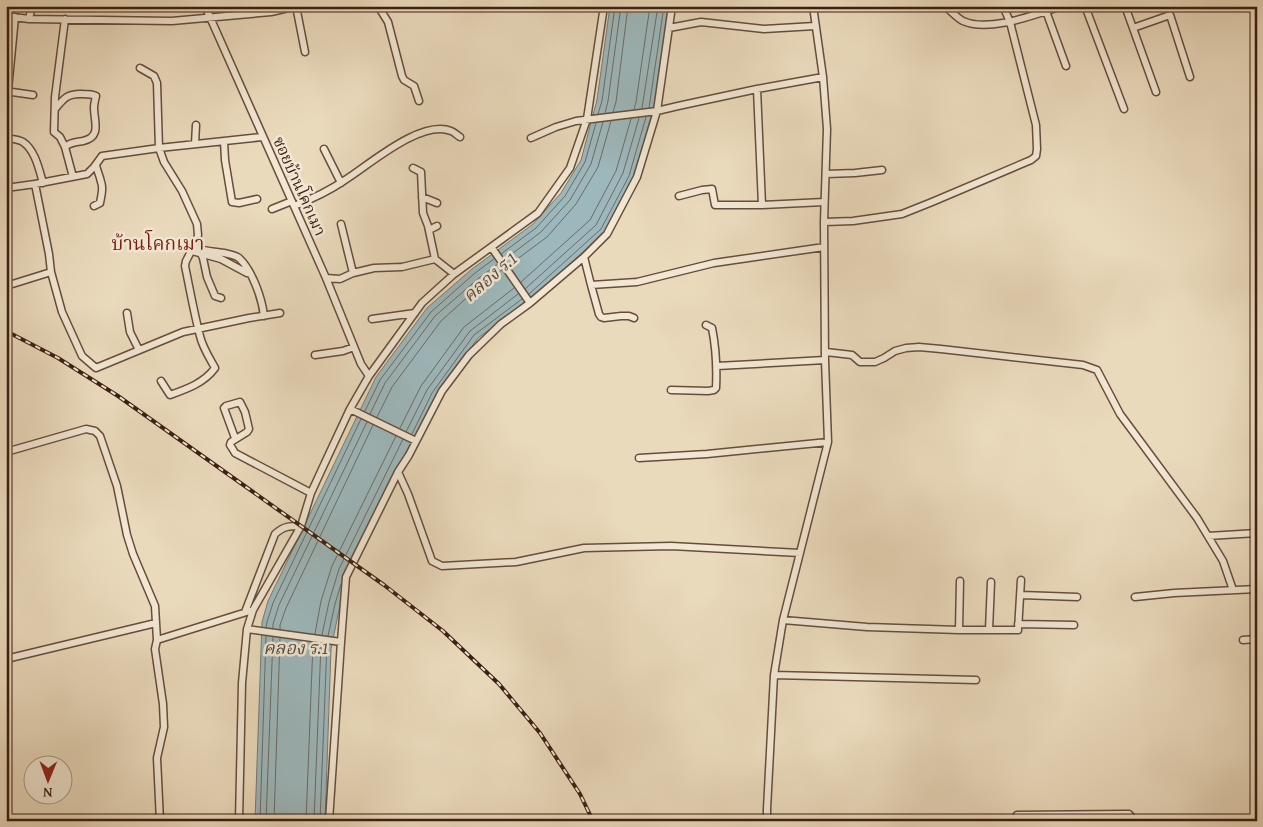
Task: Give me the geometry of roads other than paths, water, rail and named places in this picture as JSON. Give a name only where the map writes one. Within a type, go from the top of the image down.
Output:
[{"type":"street","points":[[28,19],[32,6]]},
{"type":"street","name":"ซอยบ้านโคกเมา","points":[[205,6],[326,278],[361,364],[369,376]]},
{"type":"street","points":[[6,16],[28,19],[172,21],[210,18],[257,10],[271,12],[296,6],[305,52]]},
{"type":"street","points":[[378,6],[388,22],[402,76],[404,80],[414,86],[419,101]]},
{"type":"street","points":[[239,821],[242,683],[247,629],[253,610],[301,526],[311,493],[369,376],[422,303],[454,274],[538,213],[570,168],[588,119],[604,6]]},
{"type":"street","points":[[329,821],[346,577],[398,472],[409,455],[413,440],[442,391],[468,355],[501,324],[530,303],[584,257],[607,234],[637,177],[657,111],[672,6]]},
{"type":"street","points":[[767,821],[766,809],[774,674],[783,620],[828,442],[824,247],[827,129],[823,77],[813,6]]},
{"type":"street","points":[[945,6],[963,21],[978,25],[1010,22],[1062,6]]},
{"type":"street","points":[[824,222],[853,221],[902,214],[1031,160],[1036,156],[1038,149],[1036,125],[1010,22],[1003,6]]},
{"type":"street","points":[[1085,6],[1124,109]]},
{"type":"street","points":[[1126,6],[1156,92]]},
{"type":"street","points":[[1046,11],[1066,66]]},
{"type":"street","points":[[1133,28],[1170,15],[1190,77]]},
{"type":"street","points":[[15,17],[8,90],[33,95]]},
{"type":"street","points":[[65,19],[54,132],[60,137],[65,147],[73,177]]},
{"type":"street","points":[[669,28],[701,22],[764,29],[816,26]]},
{"type":"street","points":[[140,68],[154,76],[157,83],[159,148],[164,162],[182,191],[197,224],[198,234],[185,266],[200,338],[215,368],[209,376],[197,384],[170,395],[161,381]]},
{"type":"street","points":[[531,138],[556,127],[588,119],[657,111],[823,77]]},
{"type":"street","points":[[757,89],[762,205]]},
{"type":"street","points":[[55,109],[64,98],[74,93],[96,96],[94,108],[96,130],[93,137],[68,144],[65,147]]},
{"type":"street","points":[[195,144],[196,125]]},
{"type":"street","points":[[272,209],[316,197],[392,147],[417,134],[435,129],[450,130],[460,137]]},
{"type":"street","points":[[6,188],[87,174],[102,156],[262,137]]},
{"type":"street","points":[[6,138],[23,142],[28,148],[39,167],[43,183]]},
{"type":"street","points":[[224,141],[232,202],[239,203],[257,199]]},
{"type":"street","points":[[324,149],[341,182]]},
{"type":"street","points":[[94,206],[100,203],[102,193],[102,182],[96,165]]},
{"type":"street","points":[[414,168],[421,172],[423,213],[429,230],[435,259],[454,274]]},
{"type":"street","points":[[826,174],[882,170]]},
{"type":"street","points":[[35,184],[51,272],[62,312],[82,356],[96,368],[183,332],[280,314]]},
{"type":"street","points":[[679,196],[712,189],[715,205],[824,202]]},
{"type":"street","points":[[422,197],[436,203]]},
{"type":"street","points":[[341,224],[353,273]]},
{"type":"street","points":[[429,230],[437,226]]},
{"type":"street","points":[[590,285],[637,282],[714,263],[824,247]]},
{"type":"street","points":[[192,248],[201,254],[221,258],[250,275]]},
{"type":"street","points":[[192,248],[224,253],[238,258],[246,267],[261,298],[264,316]]},
{"type":"street","points":[[492,248],[530,303]]},
{"type":"street","points":[[201,254],[207,277],[215,296],[221,298]]},
{"type":"street","points":[[584,257],[590,285],[601,317],[629,316],[634,318]]},
{"type":"street","points":[[326,278],[340,279],[353,273],[374,268],[402,267],[435,259]]},
{"type":"street","points":[[6,286],[51,272]]},
{"type":"street","points":[[372,319],[415,313]]},
{"type":"street","points":[[127,314],[130,332],[139,350]]},
{"type":"street","points":[[671,390],[708,391],[716,388],[717,366],[715,345],[712,328],[706,325]]},
{"type":"street","points":[[315,355],[343,351],[354,347]]},
{"type":"street","points":[[826,352],[852,355],[860,362],[875,362],[895,351],[919,347],[1083,365],[1097,370],[1120,414],[1192,510],[1223,561],[1233,590]]},
{"type":"street","points":[[717,366],[825,360]]},
{"type":"street","points":[[235,438],[224,408],[239,402],[245,412],[249,429],[231,442],[232,448],[236,453],[311,493]]},
{"type":"street","points":[[353,411],[413,440]]},
{"type":"street","points":[[6,452],[86,429],[94,431],[100,436],[117,486],[133,554],[155,606],[157,640],[155,649],[163,704],[164,727],[157,758],[160,821]]},
{"type":"street","points":[[640,458],[706,454],[828,442]]},
{"type":"street","points":[[398,472],[408,494],[432,562],[442,566],[516,562],[584,548],[671,546],[800,553]]},
{"type":"street","points":[[246,612],[275,534],[286,526],[301,526]]},
{"type":"street","points":[[1208,536],[1257,533]]},
{"type":"street","points":[[783,620],[867,627],[1018,630],[1020,580]]},
{"type":"street","points":[[959,630],[960,581]]},
{"type":"street","points":[[989,630],[990,582]]},
{"type":"street","points":[[1135,597],[1257,589]]},
{"type":"street","points":[[1020,595],[1077,597]]},
{"type":"street","points":[[157,640],[253,610]]},
{"type":"street","points":[[6,659],[156,623]]},
{"type":"street","points":[[1018,624],[1074,625]]},
{"type":"street","points":[[247,629],[341,642]]},
{"type":"street","points":[[1243,640],[1257,639]]},
{"type":"street","points":[[774,674],[976,680]]},
{"type":"street","points":[[1017,815],[1129,814],[1132,821]]},
{"type":"water","name":"คลอง ร.1","points":[[610,6],[669,6],[654,106],[634,178],[605,232],[532,298],[478,338],[436,396],[350,574],[340,605],[331,649],[325,821],[255,821],[262,622],[268,601],[376,377],[427,308],[472,269],[533,224],[561,193],[581,160],[597,100]]},
{"type":"railway","points":[[6,331],[58,358],[118,396],[384,585],[443,631],[499,684],[540,733],[580,794],[593,821]]},
{"type":"district","name":"บ้านโคกเมา","points":[[158,243]]}]
